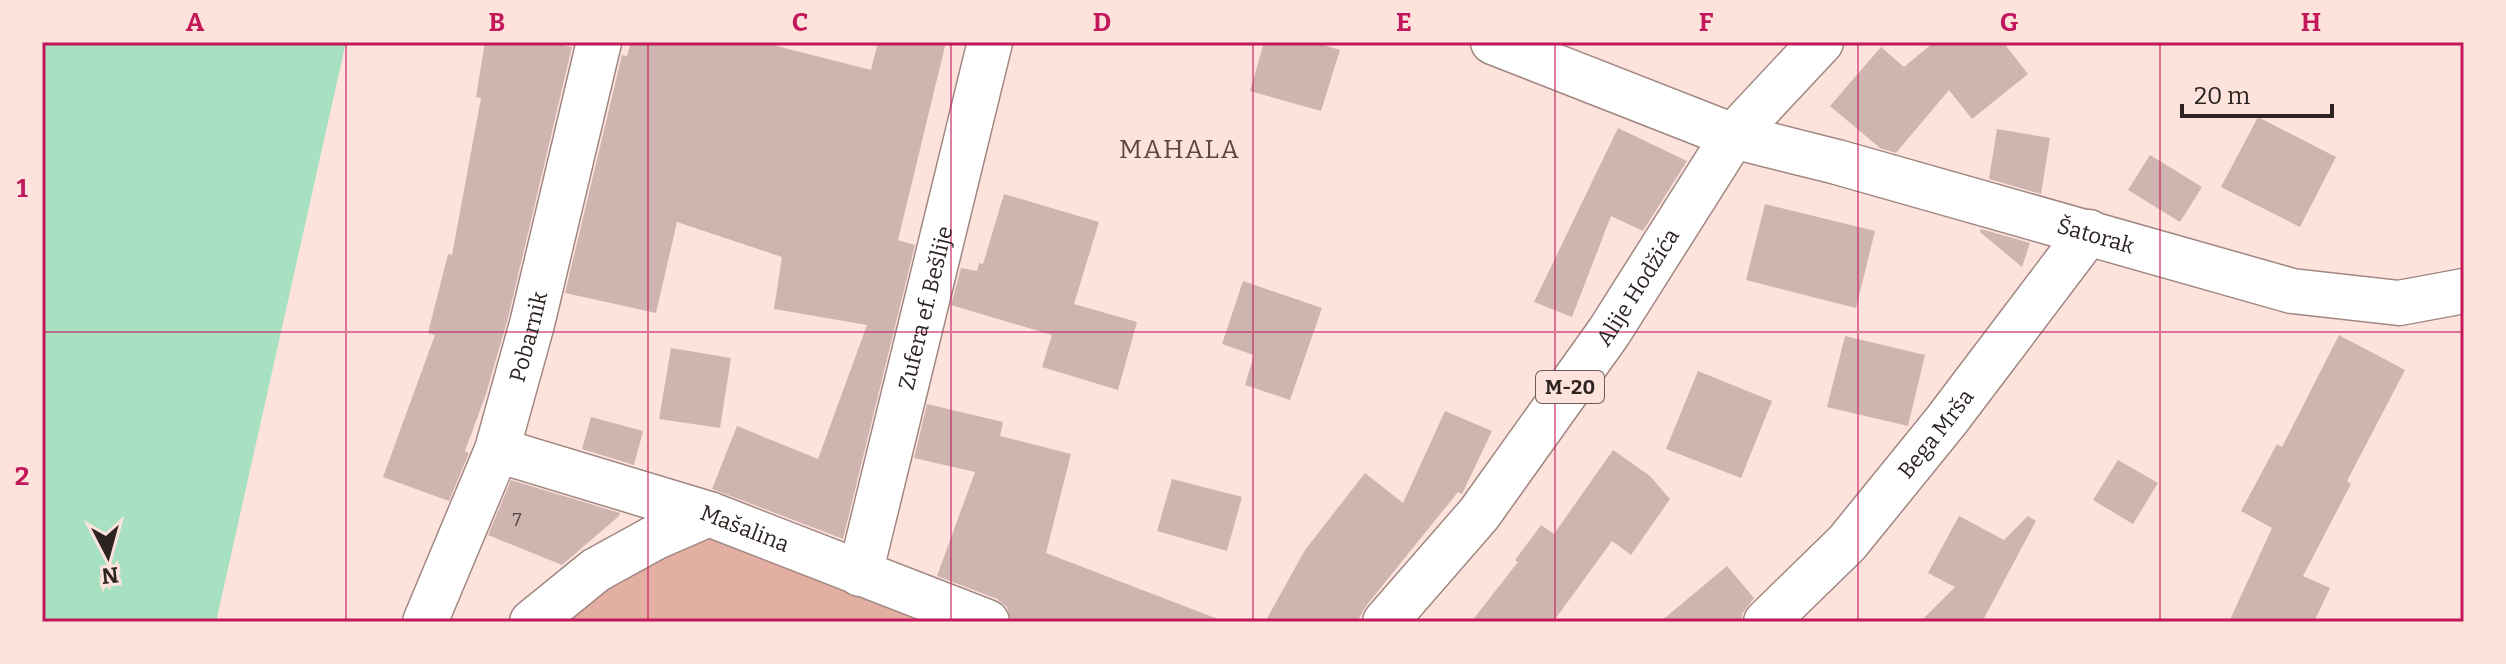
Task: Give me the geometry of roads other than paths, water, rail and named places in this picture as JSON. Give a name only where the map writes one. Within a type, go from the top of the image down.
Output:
[{"type":"street","name":"Pobarnik","points":[[425,622],[497,450],[532,324],[599,42]]},
{"type":"street","name":"Zufera ef. Bešlije","points":[[860,574],[990,42]]},
{"type":"street","name":"Šatorak","points":[[1493,42],[1733,136],[1837,162],[2292,291],[2399,303],[2464,291]]},
{"type":"street","name":"M-20","points":[[1733,136],[1821,42]]},
{"type":"street","name":"Alije Hodžića","points":[[1385,622],[1479,514],[1609,332],[1733,136]]},
{"type":"street","name":"Bega Mrša","points":[[1766,622],[1847,543],[1946,421],[2089,232]]},
{"type":"street","name":"Mašalina","points":[[497,450],[709,514],[987,622]]},
{"type":"street","points":[[532,622],[596,570],[656,537],[709,514]]},
{"type":"district","name":"MAHALA","points":[[1180,149]]}]
